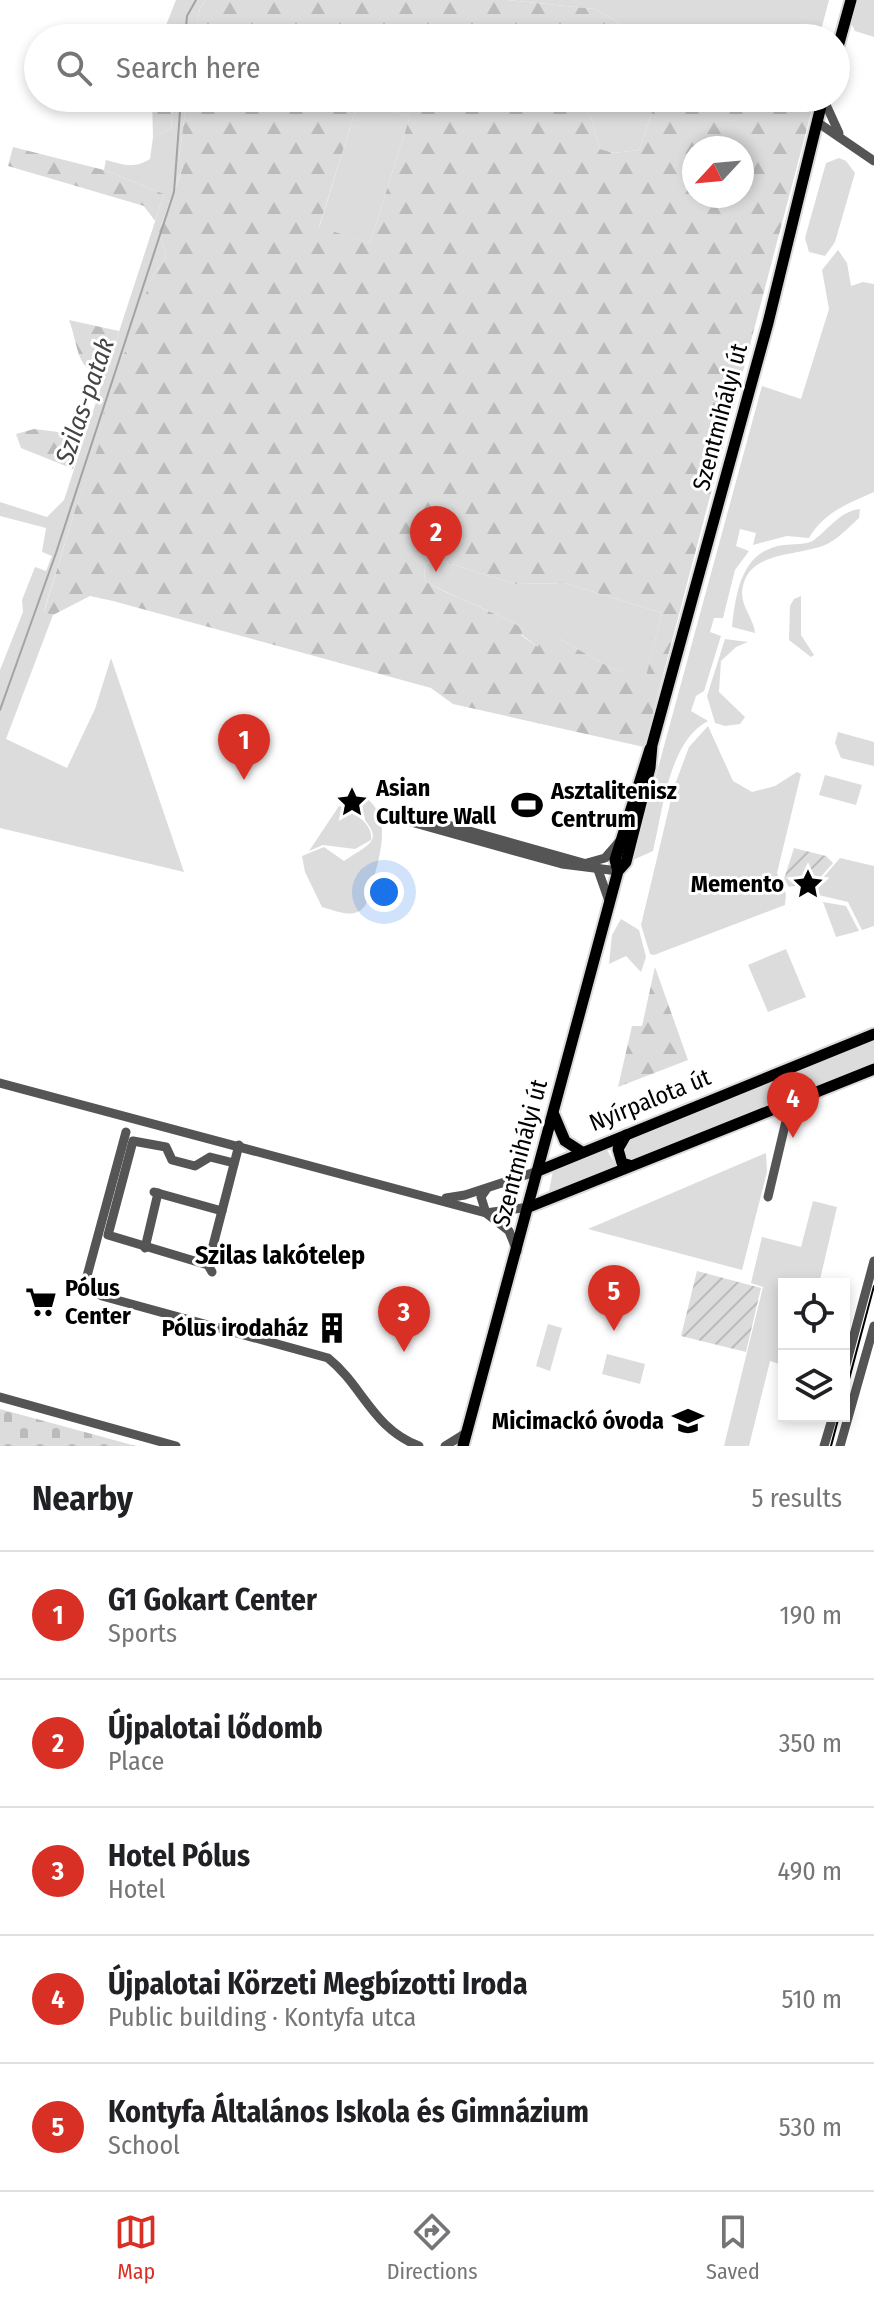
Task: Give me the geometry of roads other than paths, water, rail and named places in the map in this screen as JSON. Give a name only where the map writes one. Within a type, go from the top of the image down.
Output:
[{"type":"main road","points":[[844,24],[851,0]]},
{"type":"main road","name":"Szentmihályi út","points":[[463,1446],[609,903],[618,871],[629,849],[650,768],[652,745],[768,323],[820,112]]},
{"type":"main road","name":"Szentmihályi út","points":[[618,871],[615,860],[620,840],[643,761],[652,745]]},
{"type":"main road","name":"Nyírpalota út","points":[[538,1171],[874,1034]]},
{"type":"main road","name":"Nyírpalota út","points":[[529,1207],[874,1069]]},
{"type":"main road","points":[[554,1114],[565,1141],[582,1152]]},
{"type":"main road","points":[[628,1132],[618,1146],[620,1159],[629,1165]]},
{"type":"street","points":[[830,112],[841,136]]},
{"type":"street","points":[[817,122],[874,161]]},
{"type":"street","points":[[609,903],[597,867],[414,819],[562,864],[597,867],[618,871]]},
{"type":"street","points":[[587,863],[605,858],[620,840]]},
{"type":"street","name":"Nyírpalota út","points":[[0,1083],[486,1213],[529,1207]]},
{"type":"street","points":[[768,1197],[791,1100]]},
{"type":"street","points":[[126,1132],[87,1276],[90,1288],[102,1296],[328,1358],[371,1411],[402,1438],[419,1446]]},
{"type":"street","points":[[234,1163],[210,1157],[195,1166],[172,1160],[166,1147],[133,1141],[108,1235],[210,1268],[239,1145]]},
{"type":"street","name":"Nyírpalota út","points":[[439,1198],[487,1189],[538,1171]]},
{"type":"street","points":[[522,1177],[533,1189]]},
{"type":"street","points":[[487,1189],[481,1201],[486,1213],[509,1231],[517,1251]]},
{"type":"street","points":[[145,1248],[156,1193],[222,1211]]},
{"type":"street","points":[[850,1350],[874,1261]]},
{"type":"street","points":[[840,1446],[874,1326]]},
{"type":"street","points":[[0,1397],[176,1446]]},
{"type":"street","points":[[824,1446],[831,1422]]},
{"type":"street","points":[[445,1446],[466,1433]]},
{"type":"waterway","name":"Szilas-patak","points":[[186,24],[196,0]]},
{"type":"waterway","name":"Szilas-patak","points":[[0,710],[56,553],[174,192],[180,112]]},
{"type":"tram line","points":[[850,1376],[874,1286]]},
{"type":"tram line","points":[[831,1446],[837,1422]]},
{"type":"place","name":"Újpalotai lődomb","points":[[436,572]]},
{"type":"place","name":"G1 Gokart Center","points":[[244,780]]},
{"type":"place","name":"Asian Culture Wall","points":[[352,802]]},
{"type":"place","name":"Asztalitenisz Centrum","points":[[527,805]]},
{"type":"place","name":"Memento","points":[[808,884]]},
{"type":"place","name":"Újpalotai Körzeti Megbízotti Iroda","points":[[793,1138]]},
{"type":"place","name":"Pólus Center","points":[[41,1302]]},
{"type":"place","name":"Pólus irodaház","points":[[332,1328]]},
{"type":"place","name":"Kontyfa Általános Iskola és Gimnázium","points":[[614,1331]]},
{"type":"place","name":"Hotel Pólus","points":[[404,1352]]},
{"type":"place","name":"Micimackó óvoda","points":[[688,1421]]},
{"type":"district","name":"Szilas lakótelep","points":[[280,1255]]}]
